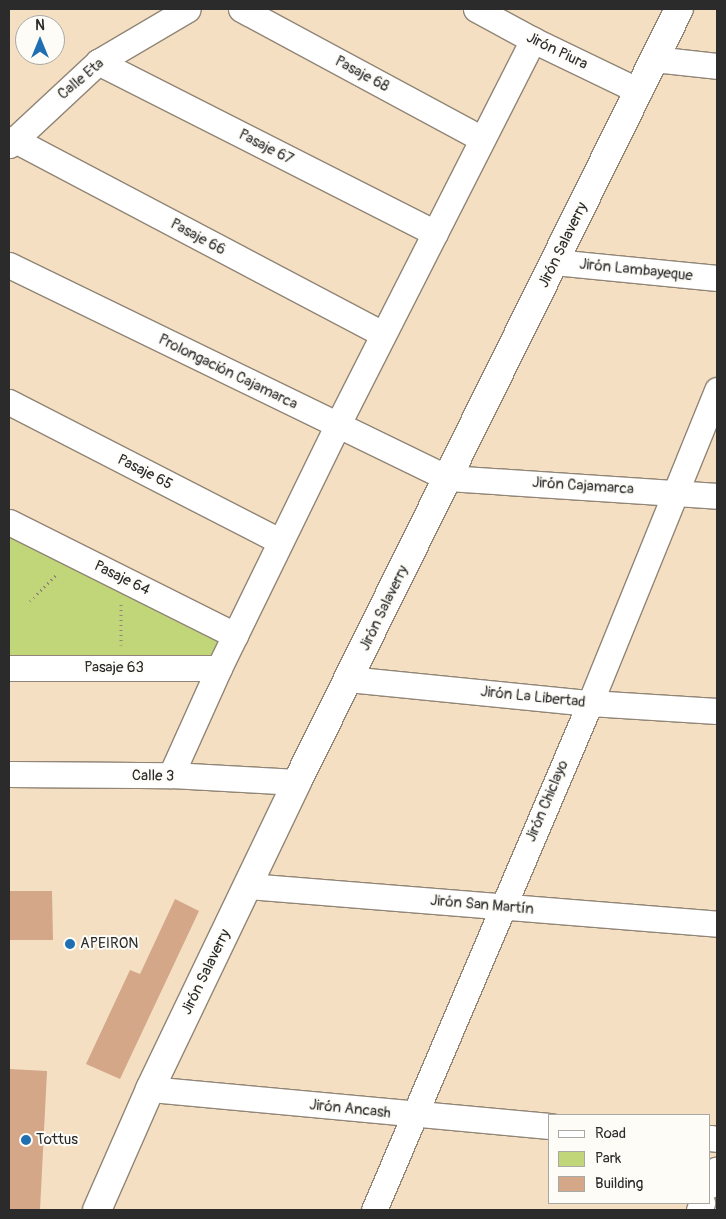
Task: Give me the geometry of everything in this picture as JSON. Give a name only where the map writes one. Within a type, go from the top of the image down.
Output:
[{"type":"street","name":"Calle Eta","points":[[11,142],[98,62],[188,9]]},
{"type":"street","name":"Pasaje 68","points":[[241,9],[482,139]]},
{"type":"street","name":"Jirón Piura","points":[[476,9],[533,40],[639,91]]},
{"type":"street","name":"Jirón Salaverry","points":[[97,1210],[150,1089],[298,782],[679,9]]},
{"type":"street","points":[[171,776],[219,668],[280,541],[533,40]]},
{"type":"street","points":[[654,59],[717,66]]},
{"type":"street","name":"Pasaje 67","points":[[98,62],[435,233]]},
{"type":"street","name":"Pasaje 66","points":[[11,142],[384,334]]},
{"type":"street","name":"Jirón Lambayeque","points":[[554,262],[717,278]]},
{"type":"street","name":"Prolongación Cajamarca","points":[[9,266],[448,478]]},
{"type":"street","name":"Jirón Chiclayo","points":[[374,1210],[590,703],[717,390]]},
{"type":"street","name":"Pasaje 65","points":[[9,402],[280,541]]},
{"type":"street","name":"Jirón Cajamarca","points":[[448,478],[717,496]]},
{"type":"street","name":"Pasaje 64","points":[[9,522],[235,635]]},
{"type":"street","name":"Pasaje 63","points":[[9,668],[219,668]]},
{"type":"street","name":"Jirón La Libertad","points":[[348,679],[590,703],[717,711]]},
{"type":"street","name":"Calle 3","points":[[9,774],[171,776],[298,782]]},
{"type":"street","name":"Jirón San Martín","points":[[248,886],[717,924]]},
{"type":"street","name":"Jirón Ancash","points":[[150,1089],[414,1116],[548,1126]]},
{"type":"street","points":[[711,1183],[717,1169]]},
{"type":"path","points":[[30,602],[63,568]]},
{"type":"path","points":[[120,578],[122,668]]},
{"type":"green space","points":[[9,529],[224,639],[217,657],[9,656]]},
{"type":"building","points":[[9,891],[52,891],[53,940],[9,940]]},
{"type":"building","points":[[175,899],[199,911],[120,1079],[86,1064],[130,970],[140,974]]},
{"type":"building","name":"Tottus","points":[[9,1069],[47,1071],[40,1210],[9,1210]]},
{"type":"place","name":"APEIRON","points":[[70,944]]},
{"type":"place","name":"Tottus","points":[[26,1140]]}]
